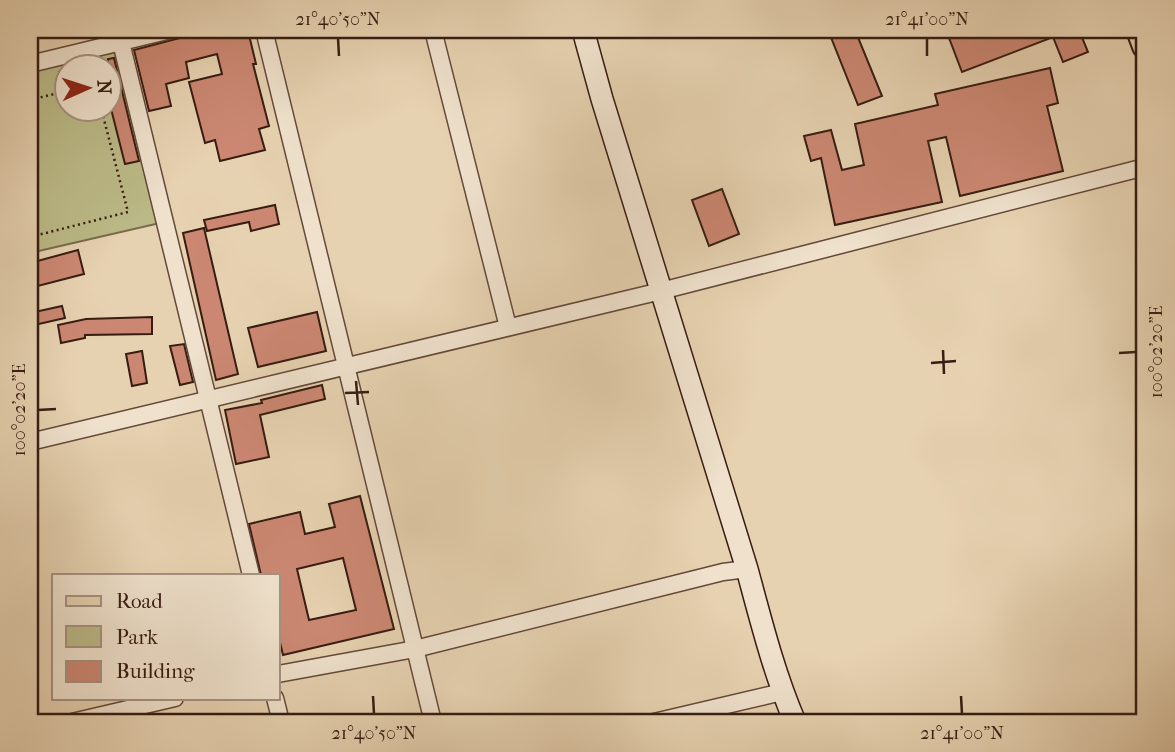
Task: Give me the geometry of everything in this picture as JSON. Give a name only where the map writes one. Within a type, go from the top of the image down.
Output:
[{"type":"main road","points":[[1139,30],[1145,46]]},
{"type":"street","points":[[73,52],[119,36],[171,30]]},
{"type":"street","points":[[264,30],[433,722]]},
{"type":"street","points":[[433,30],[508,327]]},
{"type":"street","points":[[583,30],[782,692],[795,722]]},
{"type":"street","points":[[119,36],[251,574]]},
{"type":"street","points":[[30,64],[52,59]]},
{"type":"street","points":[[30,442],[661,291],[1145,167]]},
{"type":"street","points":[[280,674],[415,649],[723,572],[747,569]]},
{"type":"street","points":[[654,722],[782,692]]},
{"type":"street","points":[[72,722],[166,700]]},
{"type":"street","points":[[276,700],[279,714]]},
{"type":"path","points":[[30,100],[52,94]]},
{"type":"path","points":[[30,237],[128,212],[105,122]]},
{"type":"green space","points":[[117,48],[118,52],[102,52]]},
{"type":"green space","points":[[52,65],[52,122],[122,122],[122,68],[160,223],[30,253],[30,71]]},
{"type":"building","points":[[210,30],[240,30],[249,35],[256,64],[253,64],[269,126],[259,129],[265,150],[220,161],[215,140],[205,143],[189,82],[222,74],[217,54],[186,62],[189,78],[166,84],[171,106],[149,111],[134,50]]},
{"type":"building","points":[[828,30],[855,30],[882,96],[858,105]]},
{"type":"building","points":[[946,30],[1079,30],[1088,52],[1063,62],[1053,37],[962,72]]},
{"type":"building","points":[[1050,68],[1058,103],[1047,106],[1063,171],[960,196],[946,137],[928,141],[942,202],[835,225],[821,158],[811,161],[804,136],[831,130],[842,170],[864,165],[855,124],[938,105],[935,94]]},
{"type":"building","points":[[122,91],[139,161],[125,164],[114,122],[122,122]]},
{"type":"building","points":[[722,189],[739,234],[709,246],[692,200]]},
{"type":"building","points":[[275,205],[279,224],[251,231],[249,222],[207,231],[204,220]]},
{"type":"building","points":[[204,228],[238,374],[216,380],[183,233]]},
{"type":"building","points":[[78,250],[84,274],[30,288],[30,263]]},
{"type":"building","points":[[62,306],[65,318],[30,326],[30,313]]},
{"type":"building","points":[[317,312],[326,351],[258,367],[248,328]]},
{"type":"building","points":[[152,317],[152,334],[85,335],[85,338],[61,343],[58,325],[86,319]]},
{"type":"building","points":[[184,344],[193,382],[180,385],[170,346]]},
{"type":"building","points":[[142,351],[147,383],[132,386],[126,354]]},
{"type":"building","points":[[322,385],[325,399],[260,415],[269,457],[236,464],[225,410],[262,403],[261,400]]},
{"type":"building","points":[[360,496],[394,629],[283,655],[280,642],[280,574],[261,574],[249,524],[300,512],[305,534],[335,527],[329,504]],"holes":[[[343,558],[356,610],[309,620],[297,569]]]}]
